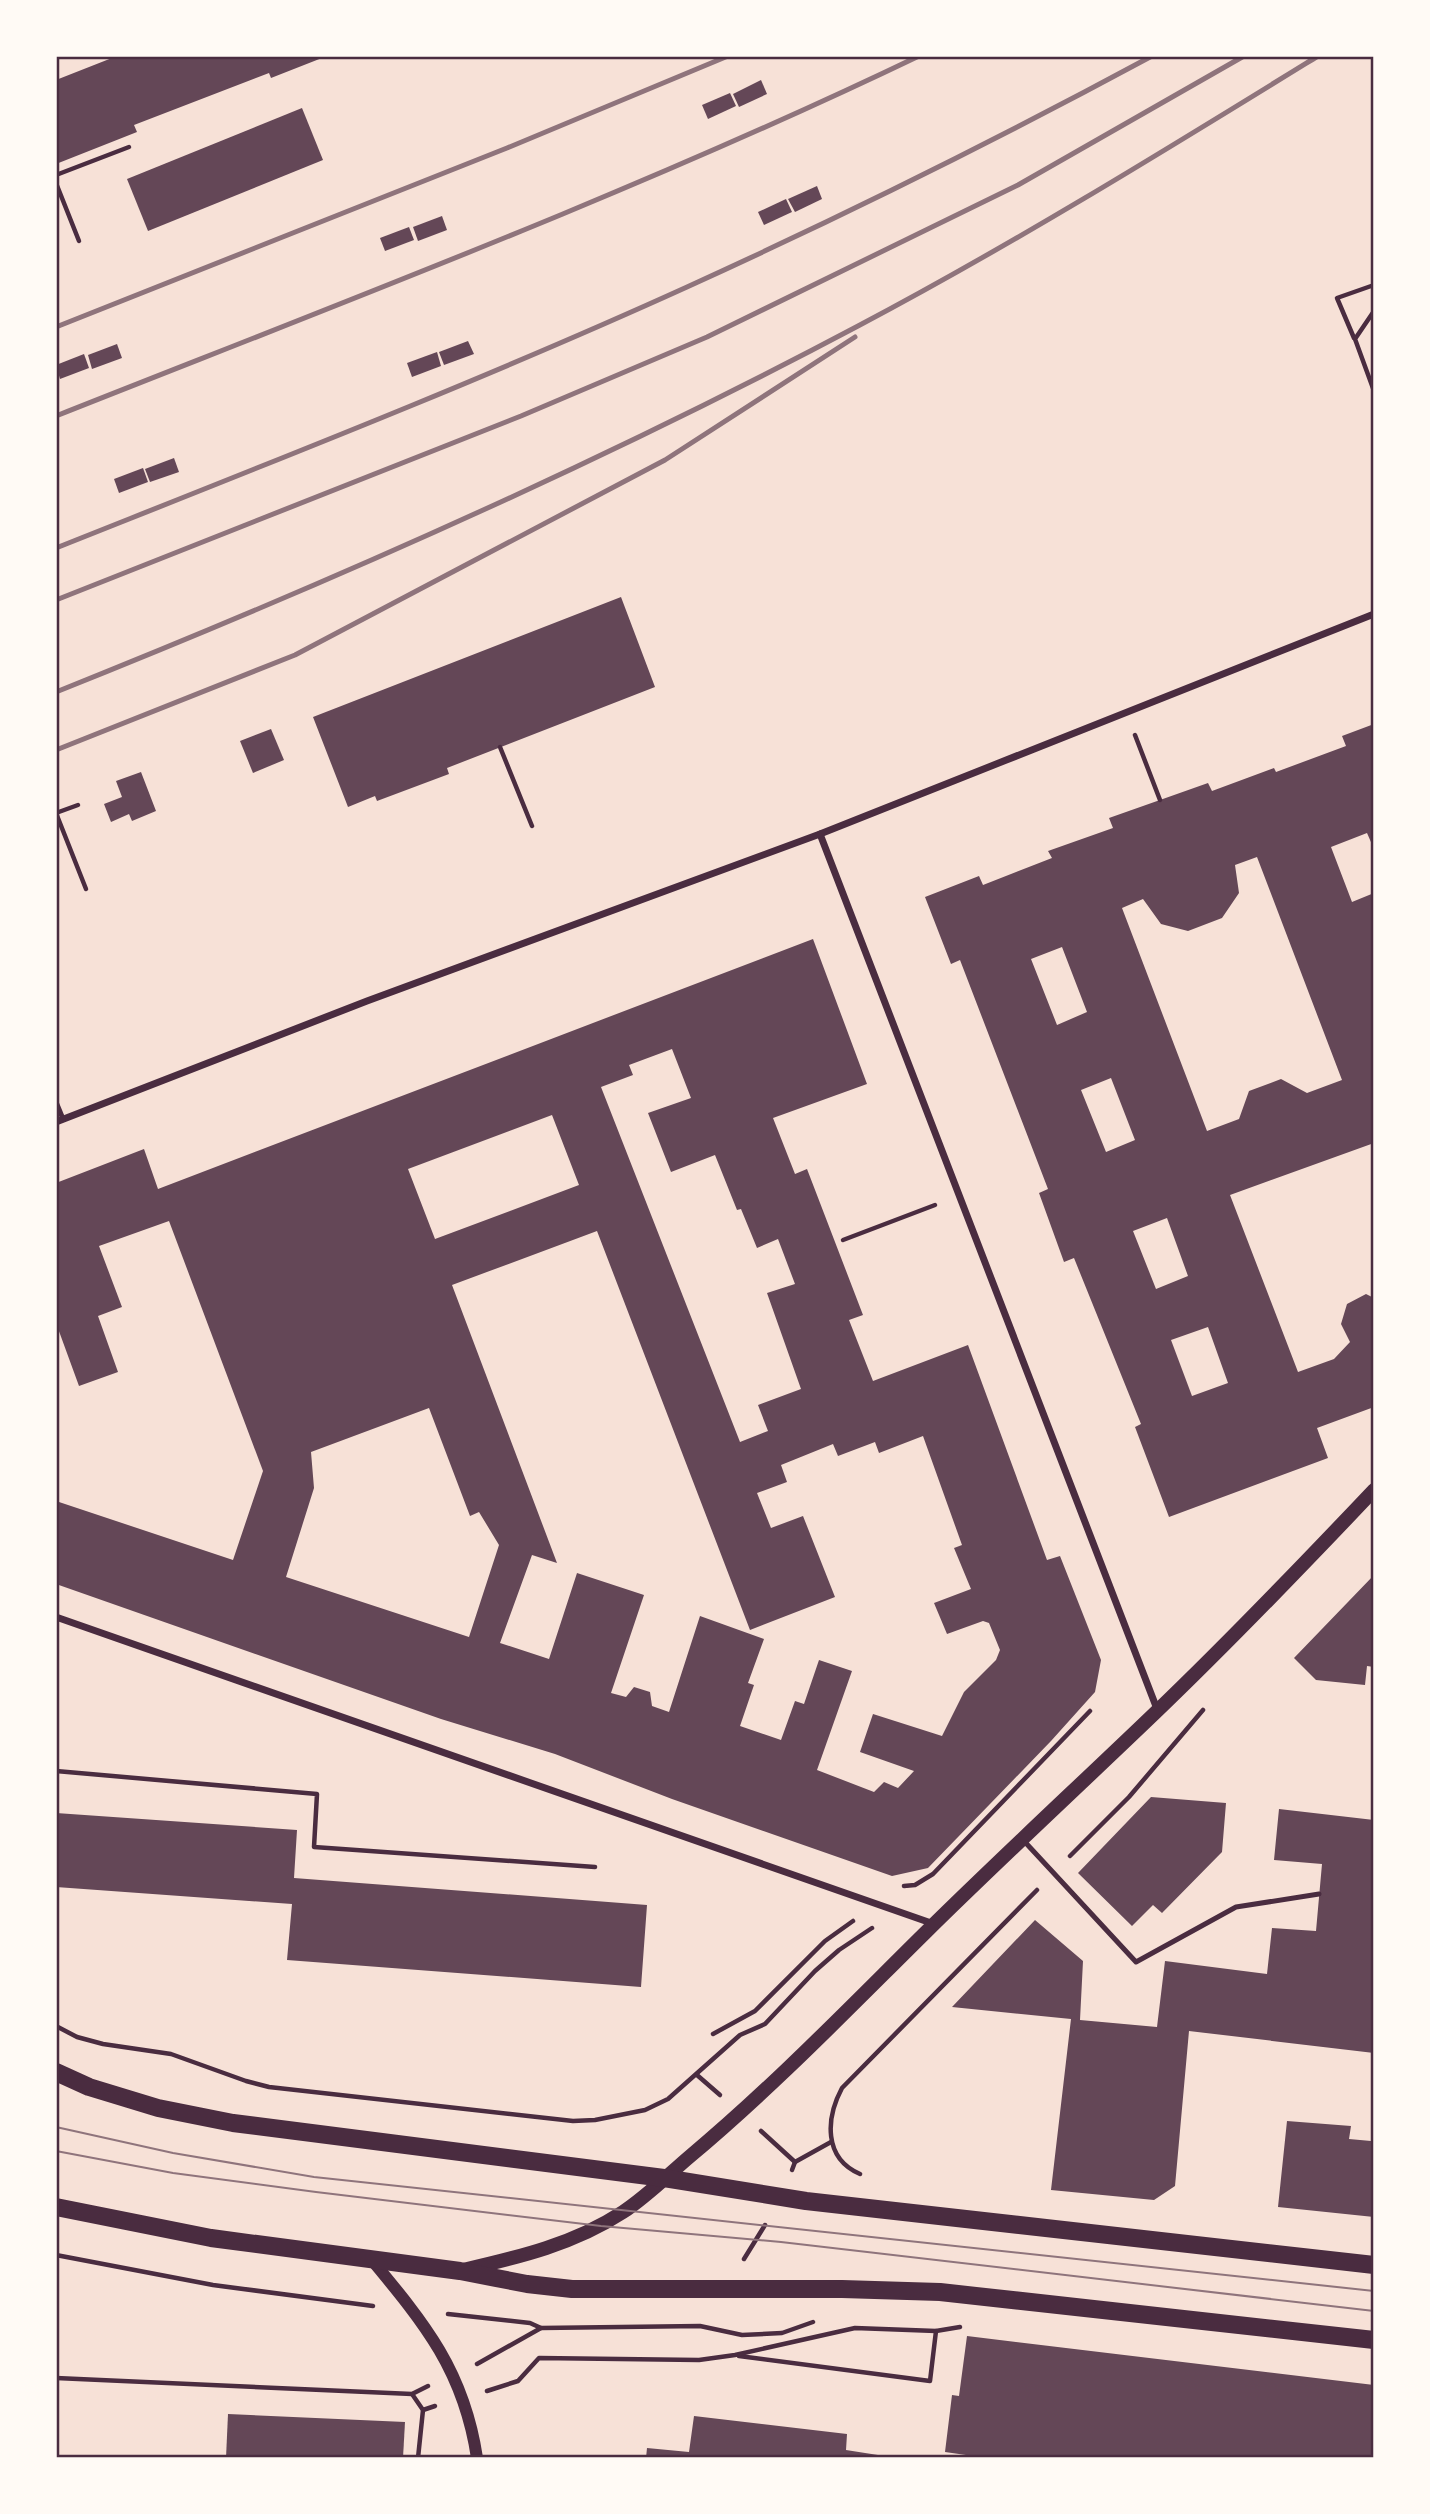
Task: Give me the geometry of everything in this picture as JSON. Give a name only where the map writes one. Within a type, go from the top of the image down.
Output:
[{"type":"main road","points":[[460,2271],[530,2255],[568,2242],[626,2211],[761,2094],[1021,1839],[1158,1710],[1374,1490]]},
{"type":"main road","points":[[56,2072],[89,2087],[158,2108],[233,2123],[664,2178],[780,2197],[1374,2265]]},
{"type":"main road","points":[[56,2207],[211,2238],[460,2271],[527,2284],[572,2289],[940,2292],[1374,2340]]},
{"type":"street","points":[[60,1120],[367,1001],[820,834],[1374,614]]},
{"type":"street","points":[[820,834],[1158,1710]]},
{"type":"street","points":[[56,1617],[934,1924]]},
{"type":"street","points":[[371,2259],[414,2311],[454,2375],[473,2432],[477,2458]]},
{"type":"lane","points":[[56,1102],[60,1120]]},
{"type":"lane","points":[[1021,1839],[1136,1962],[1236,1907],[1319,1894]]},
{"type":"path","points":[[56,175],[129,147]]},
{"type":"path","points":[[56,183],[79,241]]},
{"type":"path","points":[[1374,285],[1336,298],[1374,390]]},
{"type":"path","points":[[1355,339],[1374,311]]},
{"type":"path","points":[[1127,712],[1160,800]]},
{"type":"path","points":[[500,747],[532,826]]},
{"type":"path","points":[[78,805],[56,813],[86,889]]},
{"type":"path","points":[[843,1240],[959,1196]]},
{"type":"path","points":[[896,1887],[915,1885],[933,1874],[1090,1711]]},
{"type":"path","points":[[56,1771],[317,1794],[314,1847],[595,1867]]},
{"type":"path","points":[[56,2026],[77,2037],[103,2044],[171,2054],[269,2087],[544,2119],[596,2120],[645,2110],[668,2099],[740,2035],[765,2024],[815,1971],[839,1950],[897,1911]]},
{"type":"path","points":[[713,2034],[755,2011],[825,1941],[851,1922]]},
{"type":"path","points":[[718,2328],[733,2322],[741,2311],[740,2289],[744,2261],[780,2197],[795,2162],[831,2142]]},
{"type":"path","points":[[56,2255],[213,2285],[530,2323],[541,2328],[700,2326],[742,2335],[782,2333],[824,2318]]},
{"type":"path","points":[[518,2381],[540,2358],[699,2360],[735,2355],[855,2328],[936,2331],[972,2325]]},
{"type":"path","points":[[56,2378],[412,2394],[488,2359],[541,2328]]},
{"type":"path","points":[[735,2355],[930,2381],[936,2331]]},
{"type":"path","points":[[412,2394],[423,2410],[418,2458]]},
{"type":"building","points":[[117,56],[327,56],[271,78],[269,73],[134,125],[137,132],[56,164],[56,80]]},
{"type":"building","points":[[761,80],[767,94],[739,107],[733,94]]},
{"type":"building","points":[[730,93],[736,106],[708,119],[702,105]]},
{"type":"building","points":[[302,108],[323,160],[148,231],[127,179]]},
{"type":"building","points":[[817,186],[822,199],[795,212],[788,199]]},
{"type":"building","points":[[786,199],[792,212],[764,225],[758,212]]},
{"type":"building","points":[[442,216],[447,230],[418,241],[413,227]]},
{"type":"building","points":[[409,227],[414,240],[385,251],[380,238]]},
{"type":"building","points":[[468,341],[474,354],[444,365],[439,352]]},
{"type":"building","points":[[117,344],[122,358],[92,369],[88,355]]},
{"type":"building","points":[[437,352],[441,366],[412,377],[407,363]]},
{"type":"building","points":[[84,354],[89,368],[60,379],[56,365]]},
{"type":"building","points":[[174,458],[179,472],[150,482],[145,469]]},
{"type":"building","points":[[143,468],[148,482],[119,493],[114,479]]},
{"type":"building","points":[[621,597],[655,687],[447,768],[449,774],[377,801],[375,796],[348,807],[313,717]]},
{"type":"building","points":[[1374,724],[1374,849],[1367,833],[1331,847],[1352,902],[1374,893],[1374,1143],[1230,1195],[1298,1372],[1334,1359],[1350,1342],[1341,1324],[1347,1304],[1366,1294],[1374,1298],[1374,1407],[1317,1428],[1328,1458],[1169,1517],[1135,1427],[1141,1424],[1074,1258],[1064,1262],[1039,1193],[1048,1189],[960,960],[951,964],[925,897],[979,876],[983,885],[1052,858],[1048,851],[1113,828],[1109,818],[1208,783],[1212,791],[1274,768],[1276,772],[1346,746],[1342,736]],"holes":[[[1257,857],[1342,1080],[1307,1093],[1281,1079],[1249,1091],[1239,1119],[1207,1131],[1122,908],[1143,899],[1161,924],[1188,931],[1222,918],[1239,893],[1235,865]],[[1062,947],[1087,1012],[1057,1025],[1031,959]],[[1111,1078],[1135,1140],[1106,1152],[1081,1090]],[[1167,1218],[1188,1276],[1156,1289],[1133,1231]],[[1208,1327],[1228,1383],[1192,1396],[1171,1340]]]},
{"type":"building","points":[[271,729],[284,760],[253,773],[240,741]]},
{"type":"building","points":[[141,772],[156,811],[132,821],[129,814],[111,822],[104,804],[122,797],[116,781]]},
{"type":"building","points":[[813,939],[867,1084],[773,1118],[795,1174],[807,1169],[863,1315],[849,1320],[873,1381],[968,1345],[1047,1560],[1060,1556],[1101,1660],[1095,1692],[928,1868],[892,1876],[672,1799],[555,1754],[441,1719],[56,1584],[56,1501],[233,1560],[263,1471],[169,1221],[99,1246],[122,1307],[98,1316],[118,1372],[79,1386],[56,1323],[56,1183],[144,1149],[158,1189]],"holes":[[[672,1049],[691,1098],[648,1113],[671,1172],[715,1155],[737,1210],[741,1209],[757,1248],[778,1239],[795,1284],[767,1293],[801,1389],[758,1405],[768,1431],[740,1442],[601,1087],[633,1075],[629,1065]],[[552,1115],[579,1185],[435,1239],[408,1169]],[[597,1231],[750,1630],[835,1597],[803,1516],[771,1528],[757,1493],[787,1482],[781,1465],[833,1444],[838,1456],[875,1442],[879,1453],[923,1436],[962,1545],[954,1548],[971,1589],[934,1603],[947,1634],[983,1621],[989,1623],[1000,1650],[996,1660],[964,1692],[942,1736],[873,1714],[860,1752],[914,1771],[898,1788],[884,1782],[874,1792],[817,1770],[852,1671],[819,1660],[804,1704],[795,1701],[781,1740],[740,1726],[754,1685],[748,1683],[764,1639],[700,1616],[669,1712],[652,1706],[650,1692],[634,1687],[626,1697],[611,1693],[644,1595],[577,1573],[549,1659],[500,1643],[532,1555],[557,1563],[452,1285]],[[429,1408],[470,1516],[479,1512],[499,1545],[469,1637],[286,1577],[314,1488],[311,1452]]]},
{"type":"building","points":[[1374,1575],[1374,1667],[1367,1666],[1365,1685],[1316,1680],[1294,1658]]},
{"type":"building","points":[[1151,1797],[1226,1803],[1222,1852],[1162,1913],[1153,1905],[1132,1926],[1078,1873]]},
{"type":"building","points":[[1279,1809],[1374,1820],[1374,2053],[1189,2031],[1175,2186],[1154,2200],[1051,2190],[1071,2019],[952,2007],[1035,1920],[1083,1961],[1080,2020],[1157,2027],[1165,1961],[1267,1974],[1272,1928],[1316,1931],[1322,1864],[1274,1860]]},
{"type":"building","points":[[56,1813],[297,1830],[294,1878],[647,1905],[641,1987],[287,1960],[292,1904],[56,1887]]},
{"type":"building","points":[[1287,2121],[1351,2126],[1349,2139],[1371,2141],[1374,2127],[1374,2217],[1278,2207]]},
{"type":"building","points":[[967,2336],[1374,2385],[1374,2458],[987,2458],[945,2452],[952,2395],[959,2396]]},
{"type":"building","points":[[228,2414],[405,2422],[403,2458],[226,2458]]},
{"type":"building","points":[[694,2416],[847,2434],[846,2450],[897,2458],[646,2458],[647,2448],[689,2452]]},
{"type":"tram line","points":[[56,2127],[173,2153],[314,2177],[1374,2291]]},
{"type":"tram line","points":[[56,2151],[173,2173],[316,2192],[601,2226],[781,2242],[1374,2311]]},
{"type":"railway","points":[[56,327],[507,148],[728,56]]},
{"type":"railway","points":[[56,416],[599,199],[813,106],[919,56]]},
{"type":"railway","points":[[56,548],[452,389],[687,287],[922,175],[1152,56]]},
{"type":"railway","points":[[56,600],[521,416],[707,337],[1018,185],[1244,56]]},
{"type":"railway","points":[[56,692],[260,608],[462,520],[760,377],[1033,229],[1318,56]]},
{"type":"railway","points":[[56,750],[295,655],[665,460],[855,337]]}]
